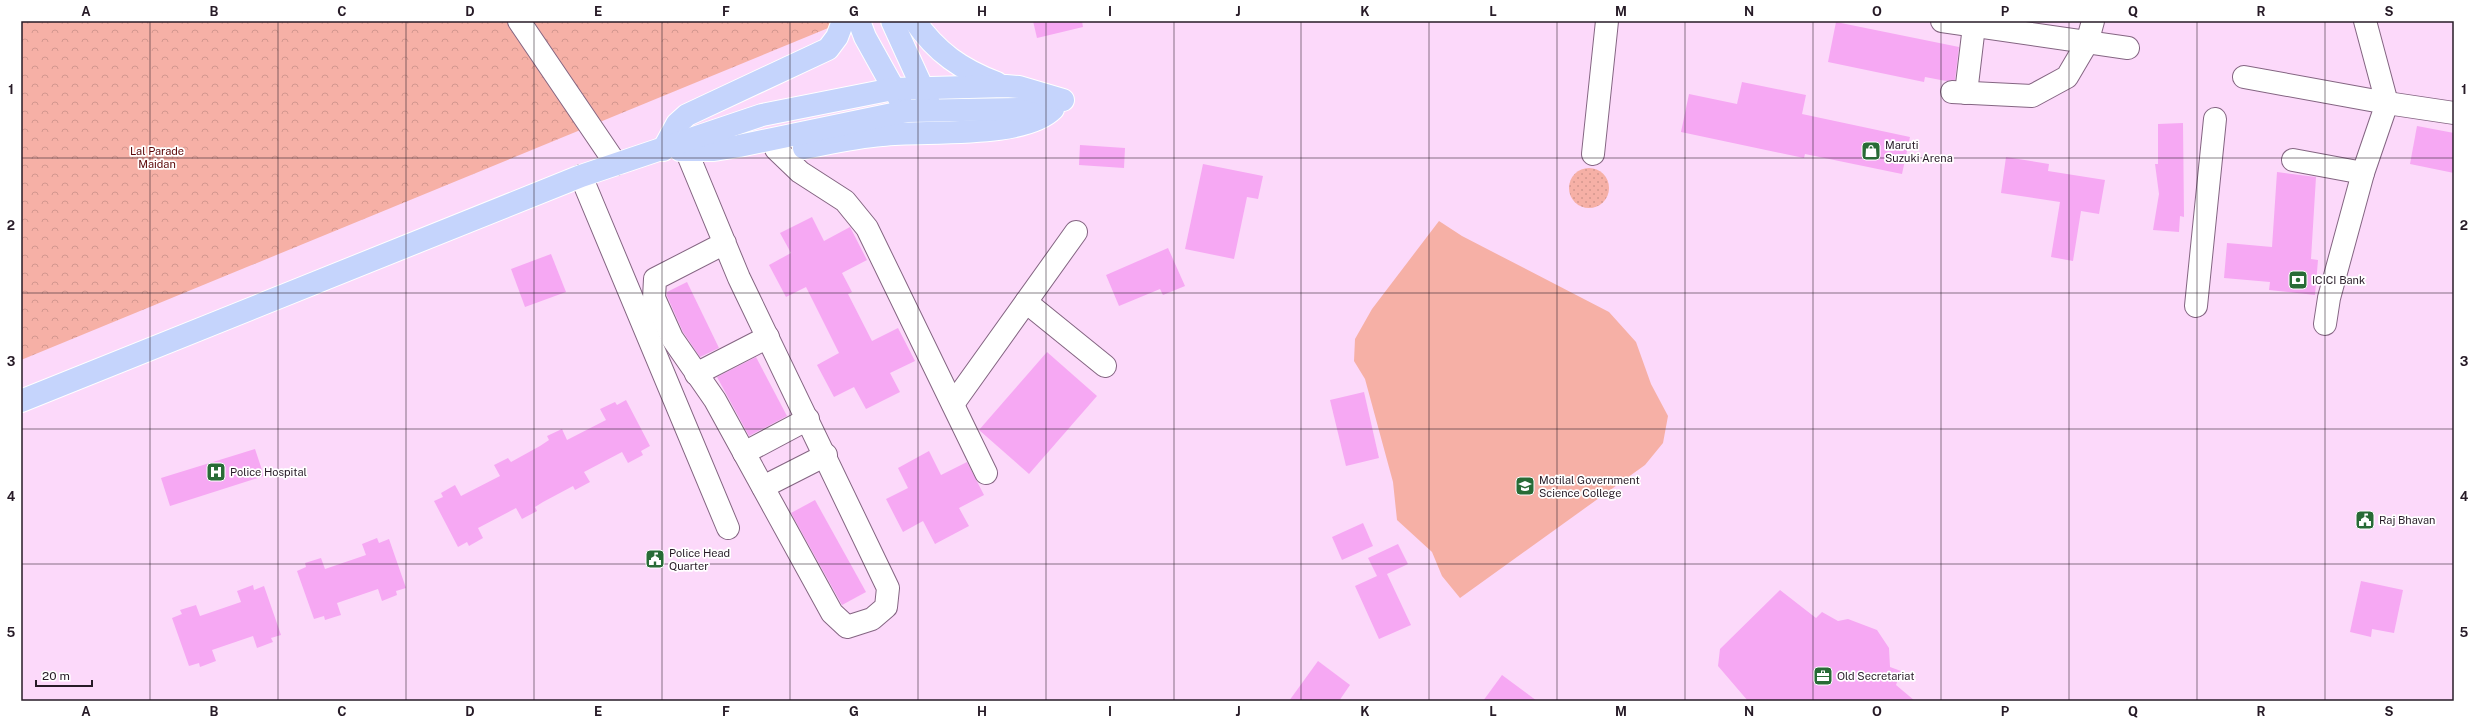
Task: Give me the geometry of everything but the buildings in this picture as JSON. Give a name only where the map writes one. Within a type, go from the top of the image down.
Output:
[{"type":"main road","points":[[663,150],[677,124],[687,115],[828,49],[838,37],[843,21]]},
{"type":"main road","points":[[859,21],[865,37],[893,89],[907,111]]},
{"type":"main road","points":[[892,21],[932,110]]},
{"type":"main road","points":[[915,21],[944,56],[972,73],[1006,86]]},
{"type":"main road","points":[[21,401],[581,176],[663,150],[762,115],[893,89],[1006,86],[1019,87],[1063,100]]},
{"type":"main road","points":[[663,150],[729,148],[795,149],[882,135],[1016,128],[1045,117],[1063,100]]},
{"type":"main road","points":[[729,148],[907,111],[1019,109],[1063,100]]},
{"type":"street","points":[[519,21],[616,164]]},
{"type":"street","points":[[1593,154],[1607,21]]},
{"type":"street","points":[[1942,21],[2128,48]]},
{"type":"street","points":[[1974,26],[1959,93],[2032,96],[2067,77],[2087,42],[2093,21]]},
{"type":"street","points":[[2325,324],[2329,298],[2363,173],[2387,103],[2365,21]]},
{"type":"street","points":[[2244,77],[2387,103],[2454,113]]},
{"type":"street","points":[[2196,306],[2215,119]]},
{"type":"street","points":[[776,149],[800,172],[845,201],[867,228],[986,474]]},
{"type":"street","points":[[686,150],[725,243],[768,337],[826,455],[888,588],[886,607],[872,619],[847,627],[832,613],[716,400],[696,374],[672,338],[654,298],[655,279],[725,243]]},
{"type":"street","points":[[2293,160],[2363,173]]},
{"type":"street","points":[[581,176],[728,528]]},
{"type":"street","points":[[953,404],[1076,232]]},
{"type":"street","points":[[1026,302],[1105,366]]},
{"type":"street","points":[[696,374],[768,337]]},
{"type":"street","points":[[744,453],[808,419]]},
{"type":"street","points":[[763,487],[826,455]]},
{"type":"green space","name":"Lal Parade Maidan","points":[[21,21],[837,21],[838,24],[21,360]]},
{"type":"green space","points":[[1585,168],[1593,168],[1600,171],[1606,177],[1609,188],[1606,199],[1600,205],[1593,208],[1585,208],[1578,205],[1572,199],[1569,192],[1569,184],[1572,177],[1578,171]]},
{"type":"green space","points":[[1439,221],[1462,236],[1609,312],[1636,342],[1651,384],[1668,416],[1663,443],[1645,465],[1460,598],[1442,576],[1432,552],[1397,520],[1393,482],[1365,379],[1354,361],[1355,339],[1372,309]]},
{"type":"place","name":"Maruti Suzuki Arena","points":[[1871,151]]},
{"type":"place","name":"ICICI Bank","points":[[2298,280]]},
{"type":"place","name":"Police Hospital","points":[[216,472]]},
{"type":"place","name":"Motilal Government Science College","points":[[1525,486]]},
{"type":"place","name":"Raj Bhavan","points":[[2365,520]]},
{"type":"place","name":"Police Head Quarter","points":[[655,559]]},
{"type":"place","name":"Old Secretariat","points":[[1823,676]]}]
